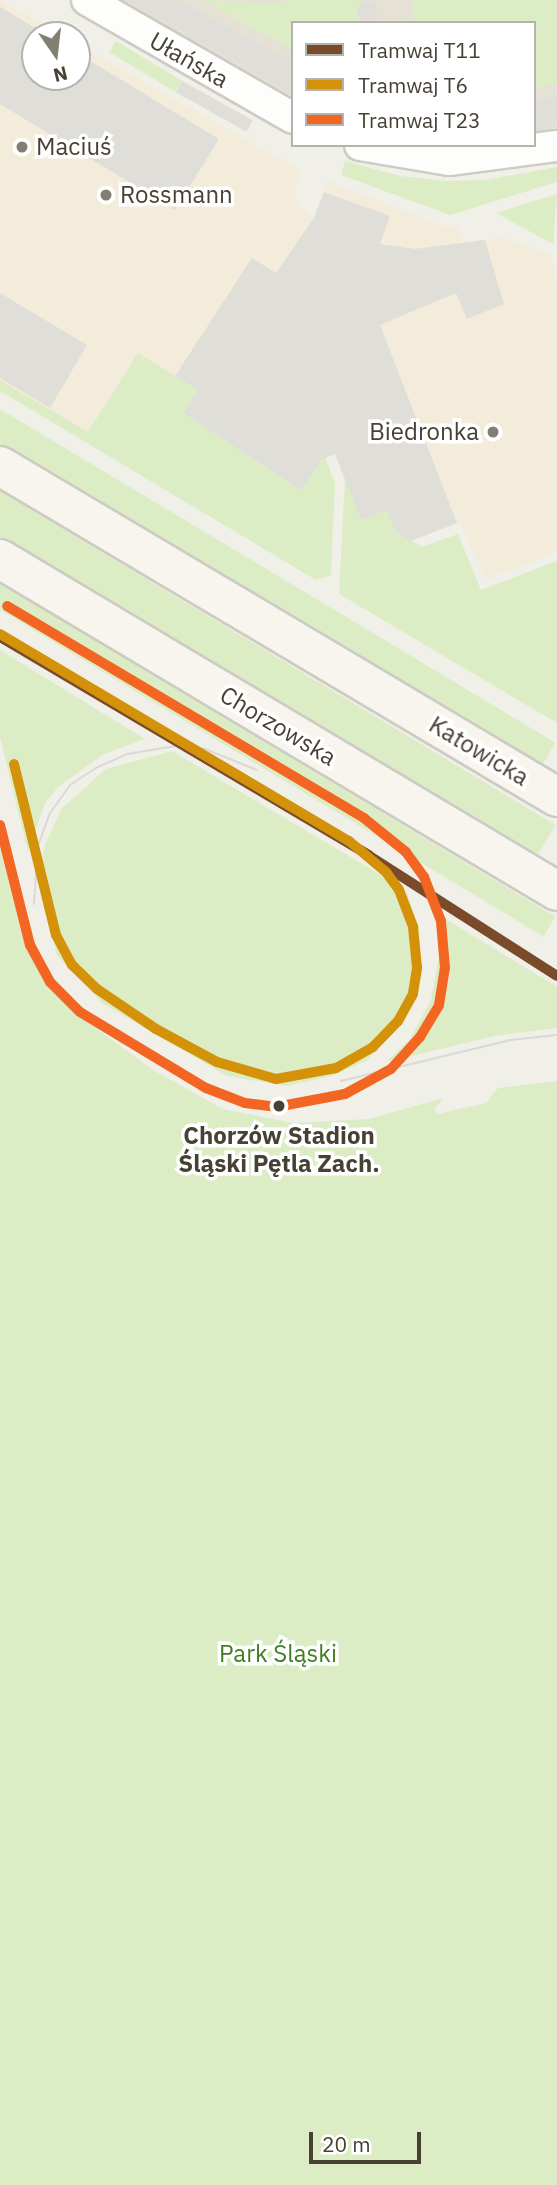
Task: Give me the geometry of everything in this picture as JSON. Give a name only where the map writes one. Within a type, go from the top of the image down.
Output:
[{"type":"main road","name":"Katowicka","points":[[0,466],[557,797]]},
{"type":"main road","name":"Chorzowska","points":[[0,559],[557,891]]},
{"type":"street","name":"Ułańska","points":[[87,0],[291,117]]},
{"type":"street","points":[[372,147],[449,160],[491,159],[557,146]]},
{"type":"shaded area","points":[[0,0],[37,21],[21,21],[21,91],[91,91],[91,52],[300,170],[294,192],[298,205],[314,218],[328,181],[449,228],[459,224],[462,243],[502,238],[548,253],[557,276],[557,552],[486,580],[460,522],[411,541],[361,520],[334,454],[321,460],[301,490],[183,413],[198,390],[138,353],[88,433],[0,380]]},
{"type":"shaded area","points":[[111,0],[557,0],[557,135],[536,139],[536,21],[291,21],[291,105]]},
{"type":"shaded area","points":[[126,0],[178,0],[291,61],[291,94]]},
{"type":"shaded area","points":[[367,1],[374,4],[377,11],[374,18],[367,21],[360,18],[357,11],[360,4]]},
{"type":"shaded area","points":[[0,7],[24,21],[21,21],[21,91],[91,91],[91,61],[219,139],[175,210],[0,104]]},
{"type":"shaded area","points":[[182,81],[253,120],[247,132],[176,92]]},
{"type":"shaded area","points":[[557,96],[557,126],[536,131],[536,101]]},
{"type":"shaded area","points":[[324,192],[390,216],[380,244],[415,249],[485,240],[504,304],[467,319],[456,293],[380,325],[457,523],[411,541],[395,531],[386,510],[361,520],[335,454],[321,460],[301,490],[183,413],[198,390],[175,376],[252,258],[276,273],[314,218]]},
{"type":"shaded area","points":[[0,293],[87,345],[50,408],[0,378]]},
{"type":"green space","points":[[202,0],[282,4],[284,0],[361,0],[360,21],[291,21],[291,49]]},
{"type":"green space","points":[[414,0],[557,0],[557,83],[536,88],[536,21],[413,21]]},
{"type":"green space","points":[[116,41],[182,81],[175,92],[109,52]]},
{"type":"green space","points":[[345,161],[400,176],[448,181],[486,180],[557,167],[557,182],[450,215],[341,175]]},
{"type":"green space","points":[[557,194],[553,244],[496,213]]},
{"type":"green space","points":[[138,353],[198,390],[184,414],[321,460],[325,457],[335,483],[331,575],[316,580],[0,391],[0,380],[88,432]]},
{"type":"green space","points":[[0,409],[555,743],[539,770],[0,446]]},
{"type":"green space","points":[[345,479],[361,520],[386,510],[395,531],[422,547],[458,534],[481,590],[557,561],[557,723],[339,594]]},
{"type":"green space","points":[[0,491],[555,825],[533,862],[0,542]]},
{"type":"green space","points":[[0,583],[555,917],[544,936],[0,610]]},
{"type":"green space","points":[[0,650],[145,739],[104,754],[58,787],[45,803],[28,852],[0,737]]},
{"type":"green space","points":[[172,751],[406,890],[418,927],[422,976],[405,1020],[366,1061],[332,1076],[286,1086],[227,1076],[102,1003],[57,955],[40,885],[44,847],[61,809],[106,769]]},
{"type":"green space","name":"Park Śląski","points":[[0,824],[39,954],[73,1011],[153,1070],[223,1109],[293,1123],[369,1119],[444,1098],[435,1109],[437,1114],[486,1103],[498,1088],[557,1081],[557,2185],[0,2185]]},
{"type":"green space","points":[[439,915],[557,987],[557,1028],[495,1036],[386,1062],[410,1039],[431,1000],[439,956]]},
{"type":"tram line","name":"T23","points":[[0,825],[30,945],[50,982],[80,1012],[206,1088],[245,1103],[276,1107],[345,1094],[391,1069],[420,1037],[439,1005],[445,968],[441,921],[424,877],[406,852],[364,818],[7,606]]},
{"type":"tram line","name":"T6","points":[[0,634],[349,841],[386,872],[399,890],[413,927],[417,968],[413,994],[398,1021],[373,1047],[336,1068],[276,1079],[217,1062],[156,1029],[97,989],[72,965],[56,935],[14,764]]},
{"type":"tram line","name":"T11","points":[[0,637],[368,855],[557,976]]},
{"type":"tram line","points":[[34,904],[38,846],[50,813],[70,785],[98,767],[127,754],[181,745],[205,749],[257,770]]},
{"type":"tram line","points":[[341,1081],[510,1040],[557,1035]]},
{"type":"place","name":"Maciuś","points":[[22,147]]},
{"type":"place","name":"Rossmann","points":[[106,195]]},
{"type":"place","name":"Biedronka","points":[[493,432]]},
{"type":"place","name":"Chorzów Stadion Śląski Pętla Zach.","points":[[279,1106]]}]
